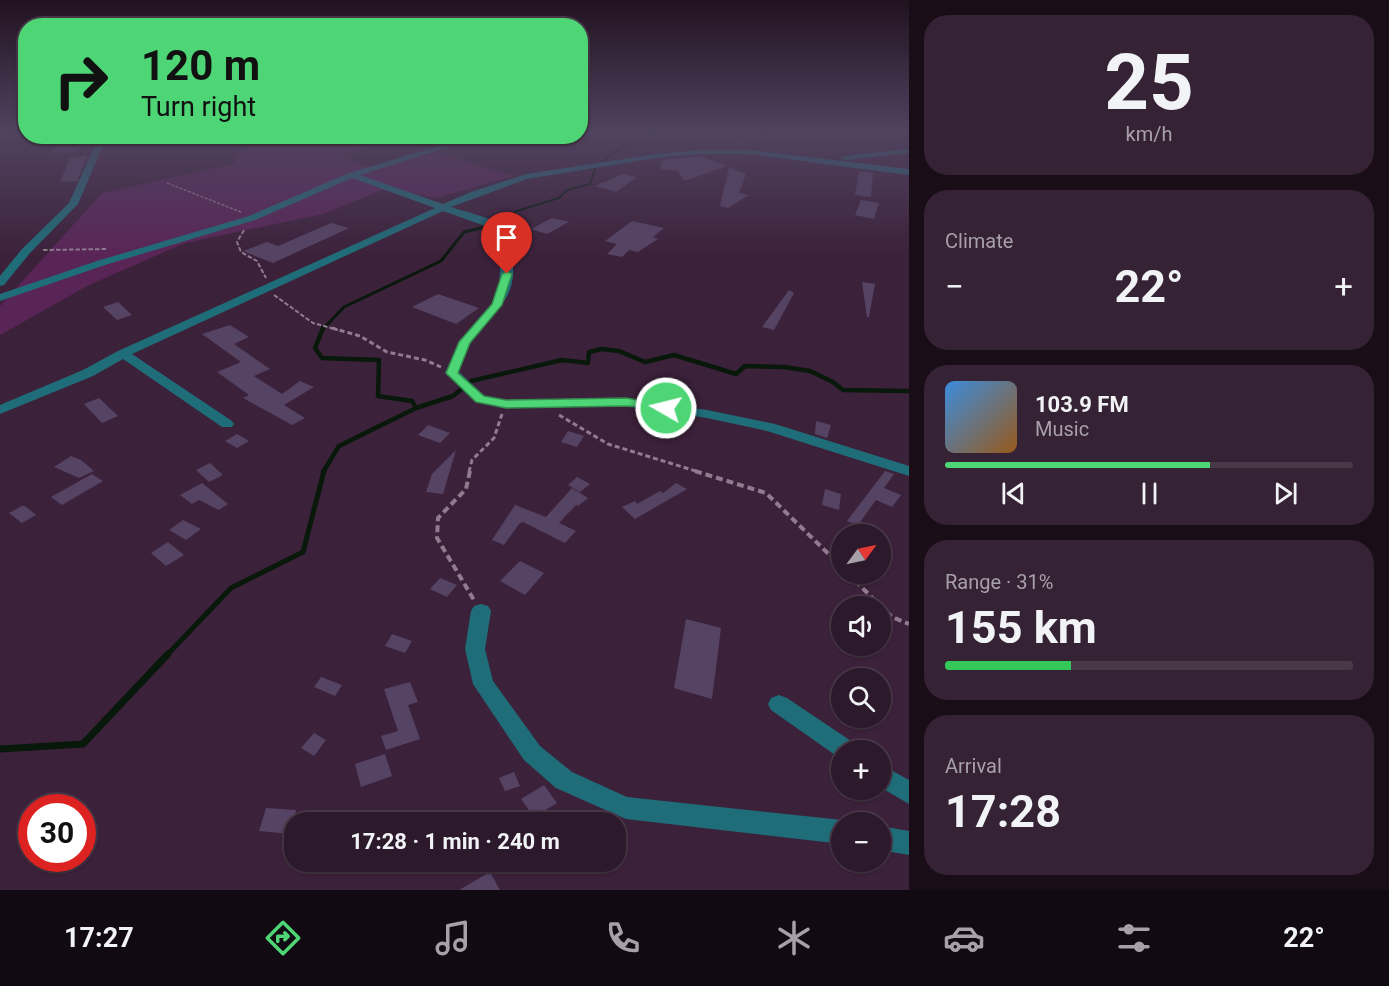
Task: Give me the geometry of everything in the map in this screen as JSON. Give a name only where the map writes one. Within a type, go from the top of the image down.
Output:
[{"type":"street","points":[[0,283],[26,251],[73,204],[86,174]]},
{"type":"street","points":[[0,298],[101,263],[252,218],[357,174]]},
{"type":"street","points":[[0,410],[88,373],[123,354],[441,208],[474,194],[526,177],[549,174]]},
{"type":"street","points":[[352,175],[495,226],[508,255],[507,274],[497,305],[465,342],[452,373],[480,399],[506,404],[626,402],[707,414],[770,427],[909,471]]},
{"type":"street","points":[[123,354],[227,424]]},
{"type":"street","points":[[481,611],[475,649],[483,684],[532,753],[564,780],[626,808],[831,831]]},
{"type":"street","points":[[779,704],[831,740]]},
{"type":"street","points":[[891,781],[909,793]]},
{"type":"street","points":[[891,840],[909,843]]},
{"type":"path","points":[[26,251],[118,248]]},
{"type":"path","points":[[269,288],[277,299],[313,323],[360,336],[387,352],[425,360],[452,373]]},
{"type":"path","points":[[481,611],[437,538],[438,518],[466,489],[472,460],[494,438],[506,404]]},
{"type":"path","points":[[536,404],[579,425],[608,444],[766,493],[831,556]]},
{"type":"path","points":[[858,584],[892,617],[909,624]]},
{"type":"shaded area","points":[[191,174],[506,174],[514,176],[436,198],[387,188],[323,214],[185,243],[89,285],[0,335],[0,306],[102,193]]},
{"type":"building","points":[[64,174],[80,174],[77,181],[60,182]]},
{"type":"building","points":[[623,174],[637,177],[616,192],[595,186]]},
{"type":"building","points":[[680,174],[705,174],[684,181]]},
{"type":"building","points":[[727,174],[746,174],[739,193],[749,195],[728,208],[720,206]]},
{"type":"building","points":[[859,174],[873,174],[871,197],[855,195]]},
{"type":"building","points":[[861,200],[879,203],[874,219],[855,215]]},
{"type":"building","points":[[552,218],[569,222],[547,234],[531,229]]},
{"type":"building","points":[[632,221],[664,228],[653,237],[658,239],[638,252],[629,250],[622,257],[607,254],[617,244],[605,241]]},
{"type":"building","points":[[331,223],[349,228],[273,263],[243,251],[267,242],[278,246]]},
{"type":"building","points":[[862,282],[875,284],[869,317],[867,317]]},
{"type":"building","points":[[789,290],[794,293],[774,330],[762,327]]},
{"type":"building","points":[[438,294],[479,308],[456,324],[412,307]]},
{"type":"building","points":[[118,302],[132,315],[117,320],[103,307]]},
{"type":"building","points":[[230,325],[249,337],[234,344],[270,369],[254,376],[282,394],[300,381],[314,387],[284,405],[305,418],[292,425],[243,398],[249,395],[217,372],[241,362],[202,334]]},
{"type":"building","points":[[99,398],[118,416],[102,423],[84,404]]},
{"type":"building","points":[[816,421],[831,425],[827,438],[815,434]]},
{"type":"building","points":[[428,425],[450,433],[440,443],[418,435]]},
{"type":"building","points":[[568,431],[584,436],[577,447],[561,442]]},
{"type":"building","points":[[237,434],[249,441],[237,448],[225,441]]},
{"type":"building","points":[[456,450],[443,494],[426,492],[432,474]]},
{"type":"building","points":[[71,456],[81,460],[94,471],[79,478],[54,467]]},
{"type":"building","points":[[210,463],[223,475],[209,482],[196,470]]},
{"type":"building","points":[[885,471],[894,474],[884,488],[901,495],[892,507],[876,500],[859,524],[847,521]]},
{"type":"building","points":[[92,474],[103,481],[62,505],[51,497]]},
{"type":"building","points":[[577,477],[590,484],[580,492],[568,485]]},
{"type":"building","points":[[202,483],[228,504],[219,510],[199,500],[192,504],[180,495]]},
{"type":"building","points":[[676,483],[687,489],[635,519],[622,507],[635,501],[637,504],[660,491],[663,493]]},
{"type":"building","points":[[572,488],[588,498],[578,506],[576,505],[559,523],[576,531],[565,543],[523,522],[519,524],[504,545],[492,540],[515,505],[546,517]]},
{"type":"building","points":[[825,489],[841,494],[839,510],[822,505]]},
{"type":"building","points":[[22,506],[36,515],[22,523],[9,513]]},
{"type":"building","points":[[183,520],[201,529],[186,540],[169,530]]},
{"type":"building","points":[[168,542],[184,555],[166,566],[151,553]]},
{"type":"building","points":[[520,561],[544,573],[525,595],[500,581]]},
{"type":"building","points":[[440,578],[457,585],[447,597],[430,589]]},
{"type":"building","points":[[686,619],[721,628],[712,699],[674,688]]},
{"type":"building","points":[[392,634],[412,641],[405,653],[385,646]]},
{"type":"building","points":[[321,677],[342,685],[335,696],[314,687]]},
{"type":"building","points":[[410,682],[418,702],[408,705],[420,739],[386,750],[381,736],[398,731],[384,689]]},
{"type":"building","points":[[314,733],[326,740],[314,756],[301,748]]},
{"type":"building","points":[[385,754],[392,776],[361,787],[355,764]]},
{"type":"building","points":[[514,772],[520,786],[505,791],[499,778]]},
{"type":"building","points":[[544,785],[557,803],[542,812],[530,812],[521,799]]},
{"type":"building","points":[[266,808],[296,810],[296,812],[284,812],[284,833],[259,831]]},
{"type":"building","points":[[490,872],[500,890],[459,890]]},
{"type":"waterway","points":[[504,219],[517,211],[559,198],[567,190],[590,184],[593,174]]},
{"type":"waterway","points":[[322,330],[344,307],[441,261],[464,232],[493,225],[506,217]]},
{"type":"waterway","points":[[322,330],[315,348],[322,358],[379,360],[378,396],[412,401],[416,408]]},
{"type":"waterway","points":[[416,408],[453,396],[471,381],[562,360],[588,363],[589,352],[602,349],[619,351],[645,362],[674,355],[736,374],[745,366],[784,367],[810,371],[833,382],[843,390],[909,391]]},
{"type":"waterway","points":[[323,472],[339,446],[416,408]]},
{"type":"waterway","points":[[167,655],[231,588],[303,552],[324,471]]},
{"type":"waterway","points":[[0,749],[83,744],[168,654]]},
{"type":"route","points":[[507,274],[497,305],[465,342],[452,373],[470,391],[480,399],[506,404],[626,402],[666,408]]}]
